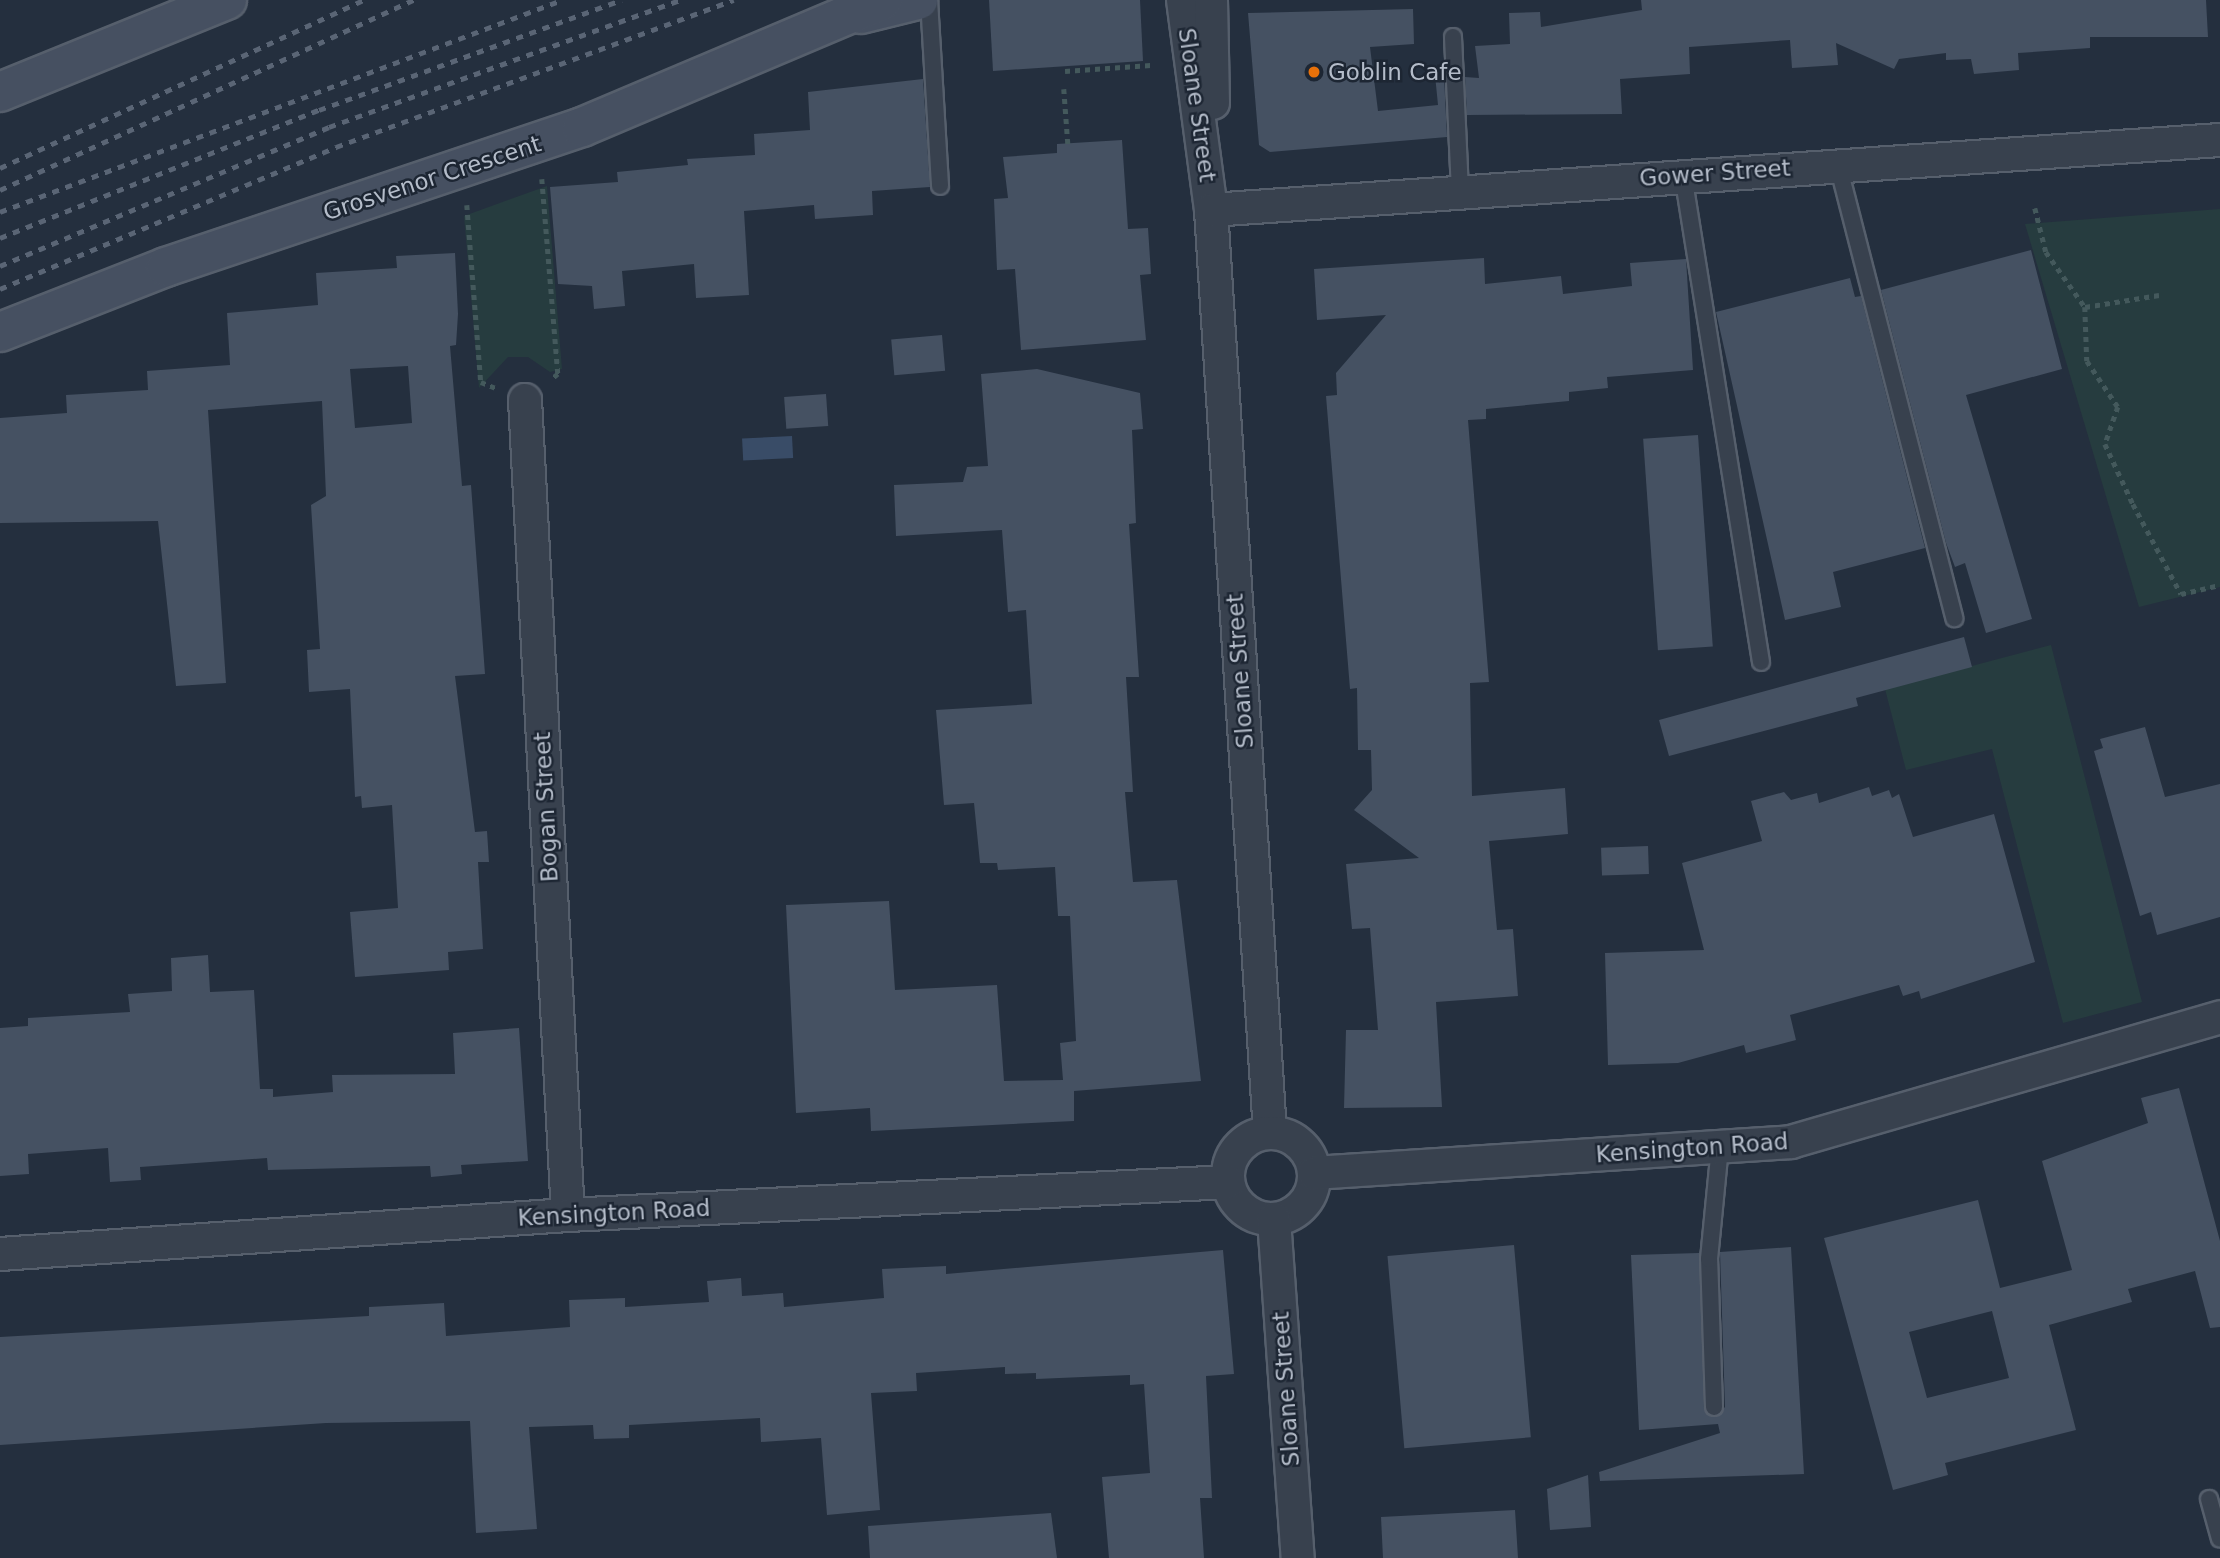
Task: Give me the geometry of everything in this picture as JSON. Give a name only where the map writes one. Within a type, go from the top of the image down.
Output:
[{"type":"street","points":[[0,92],[227,0]]},
{"type":"street","name":"Grosvenor Crescent","points":[[0,332],[166,267],[539,143],[872,7],[918,0]]},
{"type":"street","name":"Sloane Street","points":[[1183,0],[1211,210]]},
{"type":"street","name":"Sloane Street","points":[[1211,0],[1211,210],[1270,1132]]},
{"type":"street","name":"Gower Street","points":[[1211,210],[1460,189],[2220,140]]},
{"type":"street","name":"Bogan Street","points":[[525,400],[568,1214]]},
{"type":"street","name":"Kensington Road","points":[[1314,1173],[1791,1142],[2220,1017]]},
{"type":"street","points":[[1270,1132],[1305,1149],[1314,1173],[1299,1209],[1274,1219],[1249,1213],[1228,1182],[1234,1154],[1270,1132]]},
{"type":"street","name":"Kensington Road","points":[[0,1254],[568,1214],[1228,1182]]},
{"type":"street","name":"Sloane Street","points":[[1274,1219],[1298,1558]]},
{"type":"lane","points":[[929,0],[940,186]]},
{"type":"lane","points":[[1453,37],[1460,189]]},
{"type":"lane","points":[[1838,165],[1954,618]]},
{"type":"lane","points":[[1683,175],[1761,662]]},
{"type":"lane","points":[[1714,1407],[1709,1259],[1720,1147]]},
{"type":"lane","points":[[2209,1499],[2220,1539]]},
{"type":"path","points":[[1065,71],[1151,65]]},
{"type":"path","points":[[1064,89],[1068,144]]},
{"type":"path","points":[[465,166],[481,382],[525,400],[558,374],[539,143]]},
{"type":"path","points":[[2035,208],[2046,251],[2085,307],[2087,361],[2118,407],[2105,444],[2133,504],[2181,594],[2220,585]]},
{"type":"path","points":[[2085,307],[2159,295]]},
{"type":"green space","points":[[547,186],[562,369],[550,372],[528,357],[508,357],[479,388],[464,216]]},
{"type":"green space","points":[[2220,209],[2220,587],[2139,607],[2025,224]]},
{"type":"green space","points":[[2051,645],[2142,1002],[2063,1023],[1992,749],[1906,770],[1885,689]]},
{"type":"water","points":[[792,436],[793,458],[743,461],[742,439]]},
{"type":"building","points":[[989,0],[1140,0],[1143,61],[993,71]]},
{"type":"building","points":[[1641,0],[2206,0],[2208,37],[2090,37],[2090,48],[2018,53],[2019,70],[1974,74],[1971,59],[1946,60],[1946,53],[1899,59],[1894,69],[1836,43],[1838,65],[1792,68],[1790,40],[1689,47],[1690,74],[1620,79],[1622,114],[1467,115],[1465,77],[1479,78],[1475,46],[1510,44],[1509,13],[1540,12],[1541,27],[1642,10]]},
{"type":"building","points":[[1413,9],[1414,44],[1370,47],[1378,111],[1438,105],[1435,75],[1444,76],[1447,137],[1270,152],[1259,145],[1248,13]]},
{"type":"building","points":[[923,79],[930,187],[872,191],[873,215],[815,219],[814,205],[744,211],[749,295],[696,298],[694,264],[622,271],[625,306],[594,309],[592,286],[558,284],[550,187],[618,182],[617,172],[688,165],[687,159],[755,155],[754,134],[810,130],[808,92]]},
{"type":"building","points":[[1122,140],[1128,229],[1148,228],[1151,274],[1140,275],[1146,340],[1021,350],[1015,269],[997,270],[994,199],[1008,198],[1003,157],[1057,153],[1057,144]]},
{"type":"building","points":[[2031,250],[2062,369],[1966,395],[2032,619],[1986,633],[1965,563],[1955,567],[1946,543],[1881,290]]},
{"type":"building","points":[[455,253],[458,314],[456,345],[450,346],[462,486],[471,485],[485,674],[455,676],[475,832],[487,831],[489,862],[478,862],[483,949],[448,952],[449,970],[355,977],[350,912],[398,908],[392,805],[362,808],[361,796],[355,797],[350,689],[309,692],[307,650],[320,649],[311,505],[326,496],[322,401],[208,410],[226,683],[176,686],[158,521],[0,523],[0,418],[67,413],[66,395],[148,390],[147,371],[230,365],[227,313],[318,305],[316,273],[397,268],[396,256]],"holes":[[[408,366],[412,423],[355,428],[350,369]]]},
{"type":"building","points":[[1484,258],[1485,284],[1561,276],[1563,294],[1632,286],[1630,263],[1686,259],[1693,370],[1607,377],[1608,388],[1569,392],[1569,401],[1486,409],[1486,419],[1468,420],[1489,682],[1470,683],[1472,796],[1565,788],[1568,834],[1489,841],[1497,930],[1513,929],[1518,996],[1436,1002],[1442,1107],[1344,1108],[1346,1030],[1378,1030],[1370,928],[1352,929],[1346,864],[1419,858],[1354,810],[1372,790],[1371,750],[1358,750],[1357,688],[1350,689],[1326,396],[1337,395],[1336,373],[1386,315],[1317,320],[1314,269]]},
{"type":"building","points":[[1850,278],[1855,297],[1861,296],[1925,548],[1833,572],[1841,607],[1785,620],[1716,312]]},
{"type":"building","points":[[942,335],[945,371],[894,375],[891,339]]},
{"type":"building","points":[[1037,369],[1140,393],[1143,429],[1132,430],[1136,523],[1129,524],[1139,677],[1126,677],[1133,792],[1125,792],[1129,839],[1133,882],[1177,880],[1201,1081],[1074,1091],[1074,1121],[871,1131],[870,1108],[796,1113],[786,905],[889,901],[895,990],[997,985],[1004,1081],[1063,1080],[1060,1043],[1076,1041],[1070,916],[1058,916],[1055,867],[998,870],[997,863],[980,863],[974,803],[944,805],[936,710],[1032,704],[1026,610],[1008,612],[1002,530],[896,536],[894,485],[963,482],[967,467],[988,466],[981,374]]},
{"type":"building","points":[[826,394],[828,426],[786,429],[784,397]]},
{"type":"building","points":[[1698,435],[1713,646],[1658,650],[1643,439]]},
{"type":"building","points":[[1964,637],[1972,667],[1856,698],[1858,706],[1669,756],[1659,720]]},
{"type":"building","points":[[2145,727],[2165,797],[2220,784],[2220,917],[2157,935],[2151,912],[2140,916],[2094,751],[2103,748],[2100,739]]},
{"type":"building","points":[[1869,787],[1872,796],[1889,790],[1892,798],[1899,794],[1913,837],[1994,814],[2035,962],[1921,999],[1919,991],[1903,996],[1899,985],[1790,1015],[1796,1040],[1746,1053],[1744,1045],[1678,1063],[1608,1065],[1605,953],[1704,950],[1682,863],[1762,841],[1751,801],[1784,792],[1791,800],[1817,793],[1819,803]]},
{"type":"building","points":[[1648,846],[1649,874],[1602,876],[1601,848]]},
{"type":"building","points":[[208,955],[210,992],[254,990],[260,1089],[273,1089],[273,1097],[333,1092],[332,1075],[455,1074],[453,1033],[519,1028],[528,1161],[461,1165],[462,1174],[431,1177],[430,1166],[268,1170],[267,1158],[140,1167],[141,1180],[110,1182],[108,1148],[28,1154],[29,1174],[0,1176],[0,1028],[28,1026],[28,1018],[130,1012],[128,994],[172,991],[171,958]]},
{"type":"building","points":[[2179,1088],[2220,1241],[2220,1327],[2210,1328],[2195,1271],[2128,1289],[2132,1302],[2049,1325],[2076,1430],[1945,1463],[1948,1475],[1893,1490],[1824,1238],[1978,1200],[2000,1288],[2072,1270],[2042,1161],[2148,1123],[2141,1098]],"holes":[[[1992,1311],[2009,1378],[1927,1398],[1909,1332]]]},
{"type":"building","points":[[1514,1245],[1531,1437],[1404,1448],[1387,1256]]},
{"type":"building","points":[[1791,1247],[1804,1474],[1600,1481],[1599,1472],[1720,1433],[1718,1424],[1639,1430],[1631,1255],[1699,1253],[1704,1407],[1715,1417],[1725,1407],[1720,1252]]},
{"type":"building","points":[[1223,1250],[1234,1374],[1206,1376],[1212,1498],[1200,1498],[1204,1558],[1109,1558],[1102,1477],[1150,1473],[1144,1384],[1130,1385],[1130,1375],[1036,1379],[1036,1373],[1005,1374],[1005,1367],[916,1373],[917,1391],[871,1393],[880,1510],[827,1515],[821,1438],[761,1442],[760,1418],[629,1425],[629,1438],[594,1439],[593,1425],[529,1427],[537,1529],[476,1533],[470,1421],[326,1423],[0,1445],[0,1337],[369,1316],[369,1307],[444,1303],[446,1336],[570,1327],[569,1300],[625,1298],[625,1307],[709,1302],[707,1281],[741,1278],[742,1296],[783,1293],[784,1307],[884,1298],[882,1269],[946,1266],[946,1274]]},
{"type":"building","points":[[1588,1475],[1591,1527],[1550,1530],[1547,1489]]},
{"type":"building","points":[[1515,1510],[1518,1558],[1383,1558],[1381,1517]]},
{"type":"building","points":[[1051,1513],[1057,1558],[870,1558],[868,1526]]},
{"type":"railway","points":[[0,168],[364,0]]},
{"type":"railway","points":[[0,190],[414,0]]},
{"type":"railway","points":[[0,212],[562,0]]},
{"type":"railway","points":[[0,238],[319,110],[622,0]]},
{"type":"railway","points":[[0,266],[329,127],[680,0]]},
{"type":"railway","points":[[0,289],[336,147],[734,0]]},
{"type":"place","name":"Goblin Cafe","points":[[1314,72]]}]
